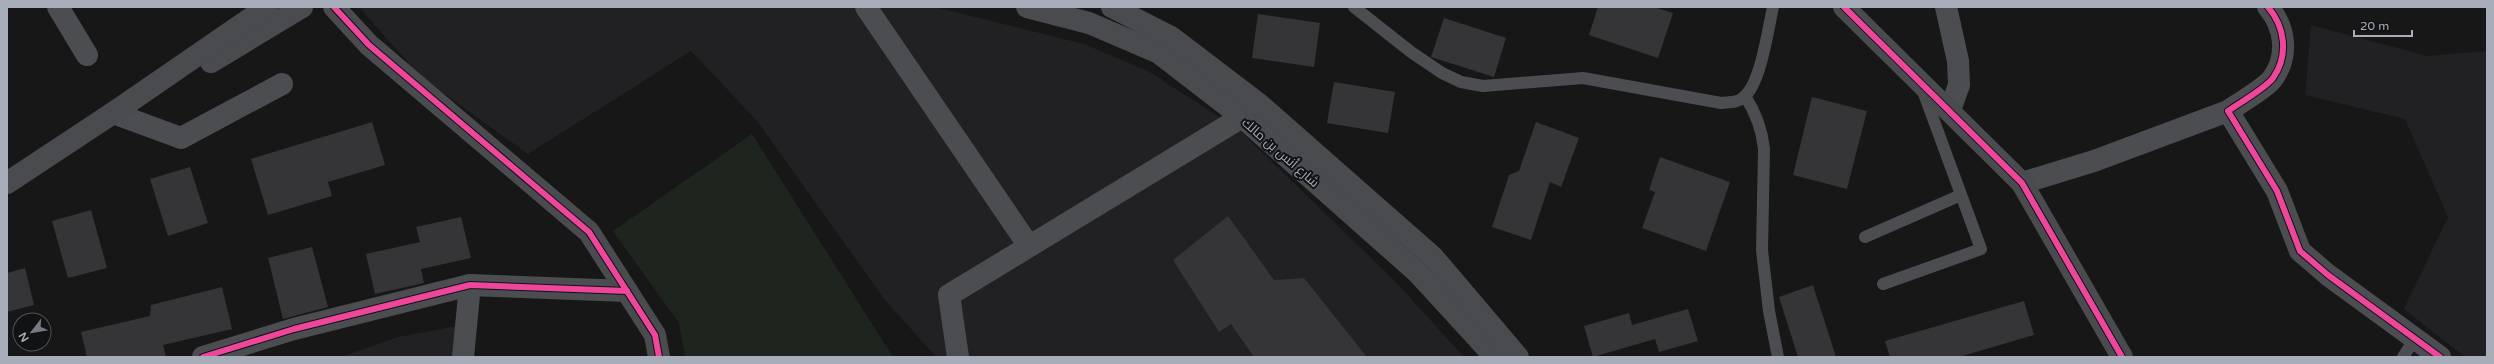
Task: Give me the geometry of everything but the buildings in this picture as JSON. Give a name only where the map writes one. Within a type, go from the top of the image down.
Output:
[{"type":"street","points":[[58,7],[87,55]]},
{"type":"street","points":[[7,183],[113,113],[267,7]]},
{"type":"street","points":[[156,83],[171,80],[197,69],[302,7]]},
{"type":"street","points":[[334,7],[369,45],[588,232],[655,335],[659,357]]},
{"type":"street","points":[[866,7],[1029,246]]},
{"type":"street","name":"شارع أنس بن مالك","points":[[1027,7],[1089,23],[1159,53],[1242,117],[1418,273],[1495,357]]},
{"type":"street","name":"شارع أنس بن مالك","points":[[1112,7],[1171,37],[1259,104],[1433,257],[1518,357]]},
{"type":"street","points":[[1844,7],[1919,79],[2022,183],[2122,357]]},
{"type":"street","points":[[1946,7],[1958,61],[1958,85],[1950,110]]},
{"type":"street","points":[[2022,183],[2094,161],[2228,111],[2272,79],[2284,52],[2278,19],[2268,7]]},
{"type":"street","points":[[113,113],[181,138],[282,84]]},
{"type":"street","points":[[2228,111],[2277,191],[2300,251],[2408,349],[2440,357]]},
{"type":"street","points":[[958,357],[949,295],[1242,117]]},
{"type":"street","points":[[203,357],[294,329],[470,285],[627,291]]},
{"type":"street","points":[[463,357],[470,285]]},
{"type":"lane","points":[[1354,7],[1411,52],[1442,74],[1461,82],[1483,86],[1528,84],[1582,78],[1721,103],[1735,102],[1745,96],[1754,84],[1773,7]]},
{"type":"lane","points":[[1883,284],[1981,249],[1919,79]]},
{"type":"lane","points":[[1745,96],[1758,121],[1764,142],[1762,250],[1769,311],[1778,357]]},
{"type":"lane","points":[[1865,237],[1961,195]]},
{"type":"shaded area","points":[[359,7],[935,7],[1084,44],[1148,71],[1238,129],[1394,280],[1464,357],[936,357],[885,300],[757,121],[691,51],[528,154],[421,77]]},
{"type":"shaded area","points":[[2311,25],[2427,56],[2487,51],[2487,357],[2465,357],[2404,309],[2448,217],[2405,119],[2305,95]]},
{"type":"shaded area","points":[[752,134],[893,357],[685,357],[679,323],[613,231]]},
{"type":"shaded area","points":[[457,326],[453,357],[341,357],[398,337]]},
{"type":"cycle path","points":[[334,7],[369,45],[589,232],[655,335],[659,357]]},
{"type":"cycle path","points":[[1844,7],[2022,183],[2122,357]]},
{"type":"cycle path","points":[[2268,7],[2278,23],[2283,41],[2283,51],[2278,69],[2270,82],[2228,111],[2277,191],[2300,251],[2328,275],[2440,357]]},
{"type":"cycle path","points":[[203,357],[294,329],[470,285],[627,291]]}]
